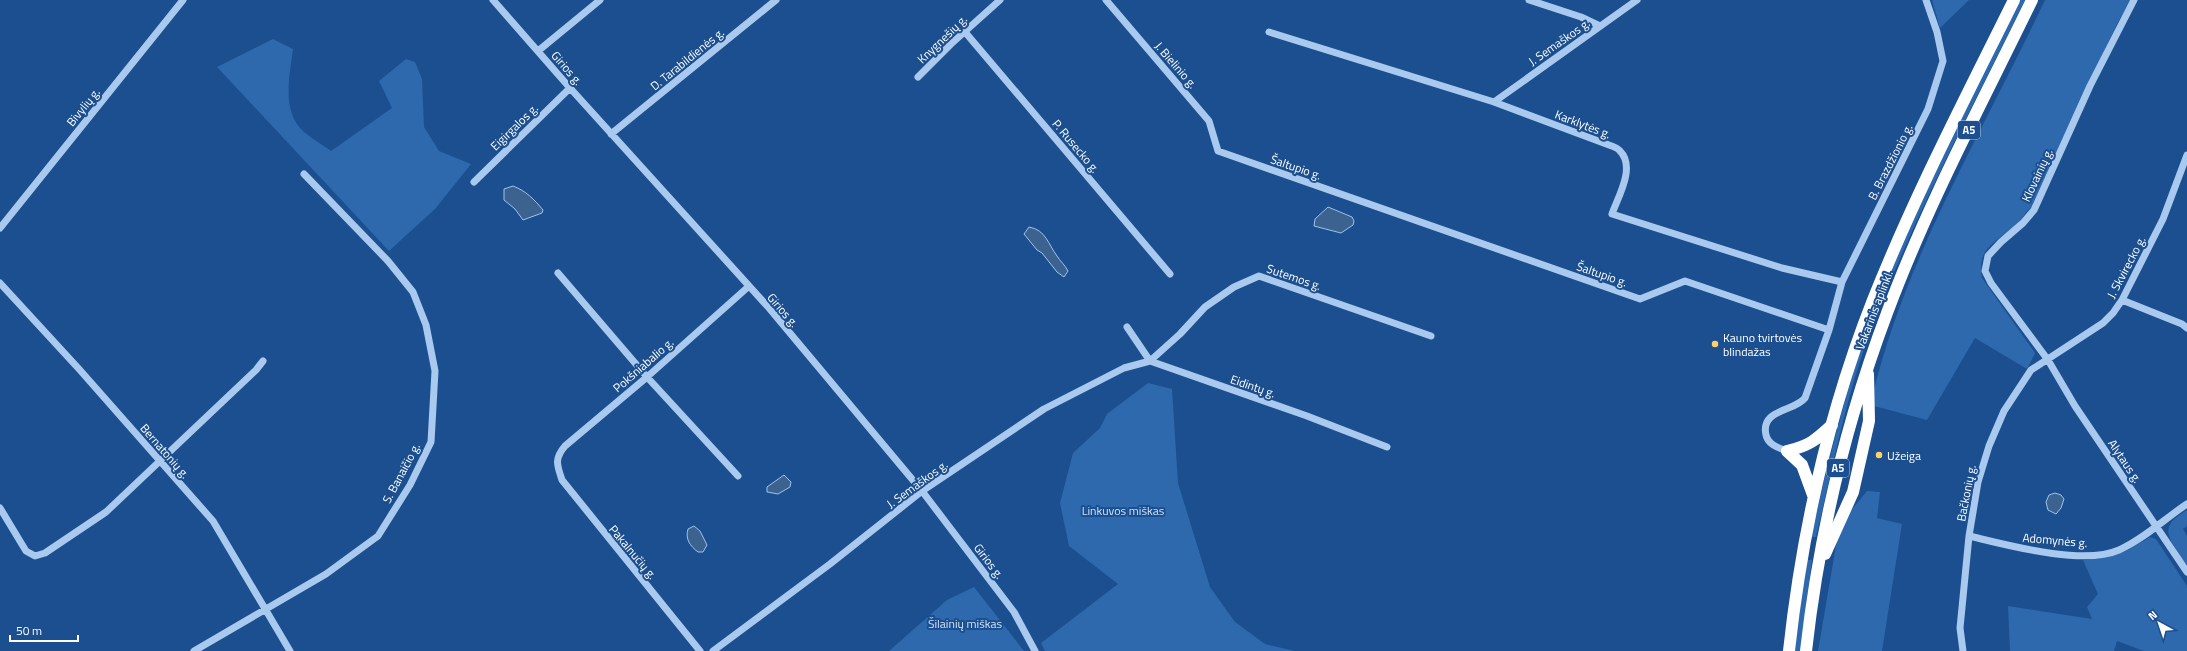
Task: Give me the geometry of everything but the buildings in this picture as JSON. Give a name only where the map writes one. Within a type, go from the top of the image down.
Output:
[{"type":"highway","name":"Vakarinis aplinkl.","points":[[1789,651],[1805,540],[1814,498],[1832,424],[1860,334],[1893,251],[2014,0]]},
{"type":"highway","name":"Vakarinis aplinkl.","points":[[1806,651],[1817,571],[1832,493],[1854,409],[1867,367],[1890,305],[1930,211],[2032,0]]},
{"type":"highway","points":[[1817,571],[1852,492],[1869,421],[1867,367]]},
{"type":"highway","points":[[1787,451],[1804,447],[1832,424]]},
{"type":"highway","points":[[1787,451],[1802,465],[1807,475],[1814,498]]},
{"type":"street","name":"Bivylių g.","points":[[0,228],[183,0]]},
{"type":"street","name":"Girios g.","points":[[493,0],[768,308],[922,491],[1014,612],[1035,651]]},
{"type":"street","points":[[538,51],[600,0]]},
{"type":"street","name":"D. Tarabildienės g.","points":[[612,134],[776,0]]},
{"type":"street","name":"Knygnešių g.","points":[[918,77],[1000,0]]},
{"type":"street","name":"J. Bielinio g.","points":[[1106,0],[1209,121],[1218,151]]},
{"type":"street","points":[[1529,0],[1582,17],[1600,26]]},
{"type":"street","name":"J. Semaškos g.","points":[[1494,102],[1637,0]]},
{"type":"street","name":"B. Brazdžionio g.","points":[[1829,330],[1842,282],[1928,109],[1943,61],[1937,32],[1926,0]]},
{"type":"street","name":"Klovainių g.","points":[[2048,360],[1991,283],[1985,271],[1988,256],[2000,242],[2023,223],[2034,210],[2090,86],[2134,0]]},
{"type":"street","name":"P. Rusecko g.","points":[[965,32],[1170,274]]},
{"type":"street","name":"Karklytės g.","points":[[1269,32],[1494,102],[1620,150],[1626,161],[1626,174],[1612,214],[1782,268],[1842,282]]},
{"type":"street","name":"Eigirgalos g.","points":[[474,182],[570,88]]},
{"type":"street","name":"Šaltupio g.","points":[[1218,151],[1640,299],[1684,281],[1829,330]]},
{"type":"street","name":"J. Skvirecko g.","points":[[2048,360],[2103,323],[2122,300],[2163,219],[2187,155]]},
{"type":"street","name":"S. Banaičio g.","points":[[194,651],[326,574],[378,536],[410,485],[430,442],[434,414],[435,371],[426,325],[413,292],[388,261],[304,174]]},
{"type":"street","points":[[558,273],[647,377],[738,476]]},
{"type":"street","name":"Sutemos g.","points":[[1150,361],[1180,334],[1205,307],[1234,287],[1259,276],[1431,336]]},
{"type":"street","name":"Bernatonių g.","points":[[0,283],[213,521],[290,651]]},
{"type":"street","name":"Pokšniabalio g.","points":[[556,462],[559,453],[565,446],[647,377],[748,287]]},
{"type":"street","points":[[2122,300],[2182,324],[2187,328]]},
{"type":"street","points":[[1127,327],[1150,361]]},
{"type":"street","points":[[1787,451],[1771,444],[1766,437],[1765,430],[1768,421],[1780,410],[1800,404],[1805,398],[1829,330]]},
{"type":"street","name":"Alytaus g.","points":[[2048,360],[2075,406],[2187,572]]},
{"type":"street","name":"Bačkonių g.","points":[[1963,651],[1960,628],[1969,536],[1978,482],[1989,446],[2004,411],[2031,370],[2048,360]]},
{"type":"street","points":[[0,508],[26,551],[35,556],[45,553],[106,512],[256,370],[262,361]]},
{"type":"street","name":"J. Semaškos g.","points":[[713,651],[830,564],[922,491],[1044,409],[1124,368],[1150,361]]},
{"type":"street","name":"Eidintų g.","points":[[1150,361],[1307,416],[1387,447]]},
{"type":"street","name":"Pakalnučių g.","points":[[556,462],[562,480],[700,651]]},
{"type":"street","name":"Adomynės g.","points":[[1969,536],[2017,548],[2075,555],[2096,555],[2118,551],[2187,504]]},
{"type":"green space","points":[[1932,0],[1969,0],[1940,28]]},
{"type":"green space","points":[[2020,0],[2025,0],[1923,207],[1869,335],[1860,360],[1846,410],[1816,537],[1811,537],[1828,464],[1848,392],[1884,285],[1912,219],[1942,156]]},
{"type":"green space","points":[[2045,0],[2131,0],[2118,22],[2031,207],[2017,224],[1990,246],[1982,259],[1982,278],[2035,353],[2027,369],[1975,338],[1927,420],[1874,406],[1872,398],[1886,346],[1904,295],[1925,244]]},
{"type":"green space","points":[[273,39],[293,49],[289,78],[289,98],[290,107],[297,124],[304,132],[331,151],[392,108],[379,81],[406,59],[415,62],[422,79],[424,127],[439,151],[471,164],[435,209],[389,251],[217,67]]},
{"type":"green space","name":"Linkuvos miškas","points":[[1148,383],[1172,389],[1178,483],[1210,587],[1235,622],[1265,644],[1295,651],[1045,651],[1041,643],[1118,584],[1069,546],[1060,503],[1073,453],[1100,428],[1107,414]]},
{"type":"green space","points":[[1867,491],[1880,492],[1877,518],[1902,524],[1882,651],[1818,651],[1838,534],[1848,514]]},
{"type":"green space","points":[[2187,510],[2187,526],[2183,529],[2187,536],[2187,565],[2181,558],[2172,542],[2168,531],[2171,522]]},
{"type":"green space","points":[[2150,537],[2156,539],[2187,586],[2187,651],[2144,651],[2117,641],[2114,651],[2010,651],[2008,606],[2092,619],[2087,607],[2098,594],[2083,560],[2109,557],[2128,550]]},
{"type":"green space","points":[[1806,560],[1812,560],[1800,651],[1795,651]]},
{"type":"green space","name":"Šilainių miškas","points":[[974,587],[1024,651],[889,651],[947,600]]},
{"type":"shaded area","points":[[513,186],[522,190],[533,199],[543,210],[542,213],[523,220],[515,209],[504,200],[504,189]]},
{"type":"shaded area","points":[[1328,207],[1352,217],[1354,221],[1353,225],[1341,233],[1314,226],[1315,219]]},
{"type":"shaded area","points":[[1029,227],[1039,231],[1046,238],[1068,271],[1064,277],[1057,272],[1024,234]]},
{"type":"shaded area","points":[[784,475],[791,482],[790,487],[778,494],[767,492],[767,487]]},
{"type":"shaded area","points":[[2055,493],[2061,495],[2064,499],[2061,508],[2056,514],[2048,510],[2046,502],[2049,495]]},
{"type":"shaded area","points":[[694,526],[700,531],[707,545],[703,552],[698,552],[695,550],[688,539],[688,529]]},
{"type":"place","name":"Kauno tvirtovės blindažas","points":[[1715,344]]},
{"type":"place","name":"Užeiga","points":[[1879,455]]}]
